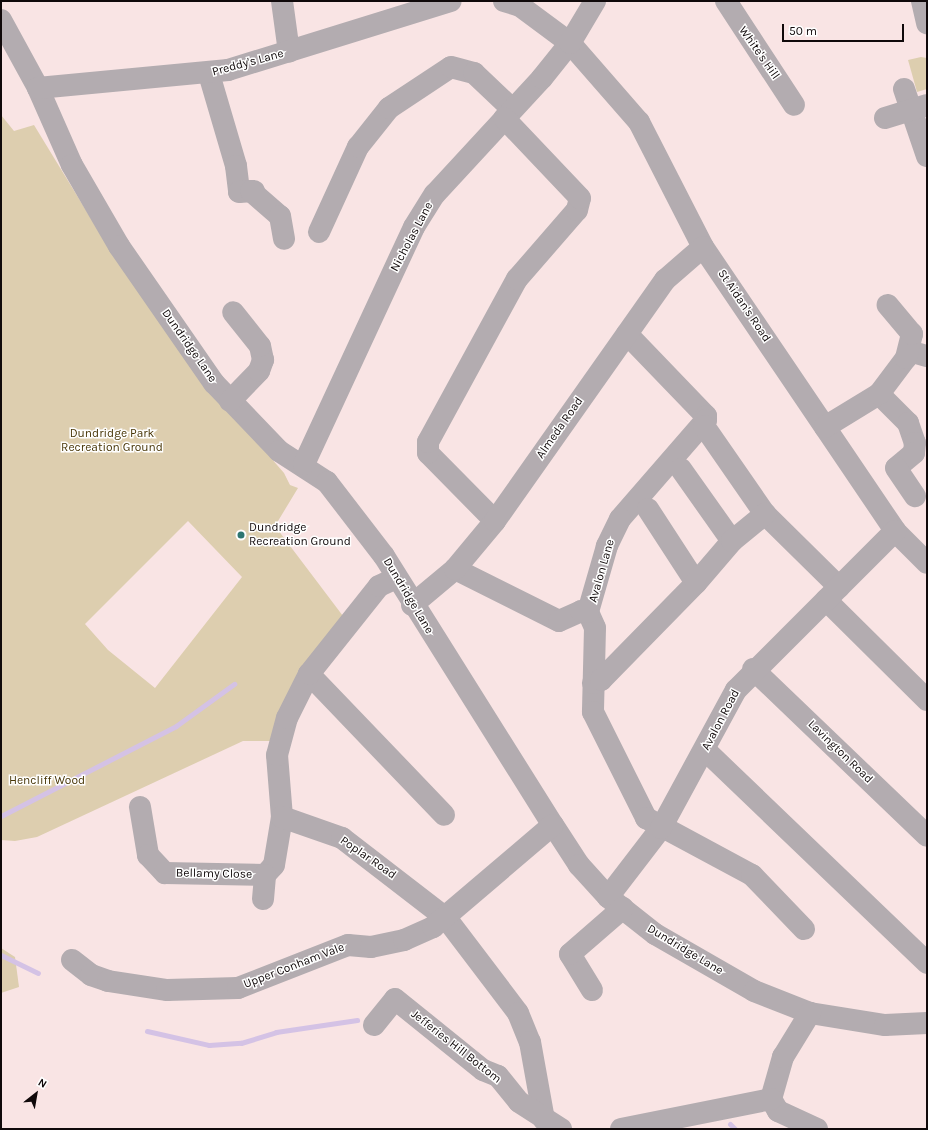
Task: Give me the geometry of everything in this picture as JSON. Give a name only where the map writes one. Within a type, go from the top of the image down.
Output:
[{"type":"street","points":[[282,1],[289,52]]},
{"type":"street","name":"Preddy's Lane","points":[[38,88],[210,74],[289,52],[450,1]]},
{"type":"street","points":[[504,1],[520,6],[570,43]]},
{"type":"street","name":"Nicholas Lane","points":[[304,464],[414,227],[435,194],[570,43],[595,1]]},
{"type":"street","name":"White's Hill","points":[[726,1],[794,105]]},
{"type":"street","points":[[922,1],[927,23]]},
{"type":"street","name":"Dundridge Lane","points":[[1,20],[38,88],[72,166],[119,246],[230,401],[279,451],[304,464],[327,482],[384,556],[412,605],[579,865],[616,903],[655,934],[754,991],[810,1013],[885,1025],[927,1023]]},
{"type":"street","name":"St Aidan's Road","points":[[570,43],[638,122],[703,247],[895,531],[927,563]]},
{"type":"street","points":[[319,232],[358,147],[389,108],[451,67],[474,73],[580,198],[577,210],[517,280],[428,442],[428,453],[494,521]]},
{"type":"street","points":[[210,74],[242,192],[280,216],[284,239]]},
{"type":"street","points":[[904,89],[919,107],[927,156]]},
{"type":"street","points":[[885,118],[919,107]]},
{"type":"street","name":"Almeda Road","points":[[412,605],[455,568],[494,521],[665,280],[703,247]]},
{"type":"street","points":[[825,427],[879,394],[916,347],[888,305]]},
{"type":"street","points":[[230,401],[259,371],[263,360],[260,346],[233,312]]},
{"type":"street","points":[[627,334],[706,416],[704,426],[765,514],[833,594],[927,700]]},
{"type":"street","points":[[879,394],[892,404],[908,423],[915,443],[914,454],[896,468],[915,496]]},
{"type":"street","name":"Avalon Lane","points":[[704,426],[620,518],[607,546],[588,612],[595,628],[593,712],[646,818],[661,828],[752,875],[804,929]]},
{"type":"street","points":[[681,469],[732,541]]},
{"type":"street","points":[[648,509],[696,583]]},
{"type":"street","points":[[593,683],[601,680],[696,583],[732,541],[765,514]]},
{"type":"street","name":"Avalon Road","points":[[592,990],[570,954],[616,903],[705,750],[736,690],[753,669],[833,594],[895,531]]},
{"type":"street","points":[[455,568],[559,621],[581,611],[588,612]]},
{"type":"street","points":[[282,817],[278,755],[287,718],[310,674],[379,586],[396,578]]},
{"type":"street","name":"Lavington Road","points":[[753,669],[927,836]]},
{"type":"street","points":[[310,674],[444,815]]},
{"type":"street","points":[[705,750],[927,963]]},
{"type":"street","name":"Bellamy Close","points":[[140,807],[148,855],[165,873],[266,875]]},
{"type":"street","name":"Bellamy Close","points":[[263,899],[266,875],[274,864],[282,817]]},
{"type":"street","name":"Poplar Road","points":[[282,817],[342,838],[446,918],[518,1013],[530,1042],[552,1125]]},
{"type":"street","name":"Upper Conham Vale","points":[[72,960],[91,975],[108,981],[167,990],[238,988],[348,945],[371,947],[404,940],[446,918],[553,825]]},
{"type":"street","name":"Jefferies Hill Bottom","points":[[374,1025],[389,1004],[395,999],[483,1070],[498,1076],[519,1102],[552,1125]]},
{"type":"street","points":[[810,1013],[783,1057],[771,1099],[778,1111],[817,1129]]},
{"type":"street","points":[[622,1129],[771,1099]]},
{"type":"green space","points":[[921,57],[927,58],[927,89],[917,92],[908,60]]},
{"type":"green space","name":"Dundridge Park Recreation Ground","points":[[1,115],[14,131],[34,125],[112,253],[217,396],[284,473],[290,485],[298,488],[275,526],[346,620],[273,741],[243,741],[37,837],[15,841],[1,840]],"holes":[[[188,521],[242,577],[155,688],[108,650],[85,624]]]},
{"type":"green space","points":[[1,948],[15,957],[19,987],[1,993]]},
{"type":"waterway","points":[[1,816],[176,726],[234,684]]},
{"type":"waterway","points":[[1,955],[38,973]]},
{"type":"waterway","points":[[147,1031],[209,1045],[241,1043],[276,1032],[357,1020]]},
{"type":"waterway","points":[[730,1124],[735,1129]]},
{"type":"place","name":"Dundridge Recreation Ground","points":[[241,535]]},
{"type":"park label","name":"Hencliff Wood","points":[[47,781]]}]
